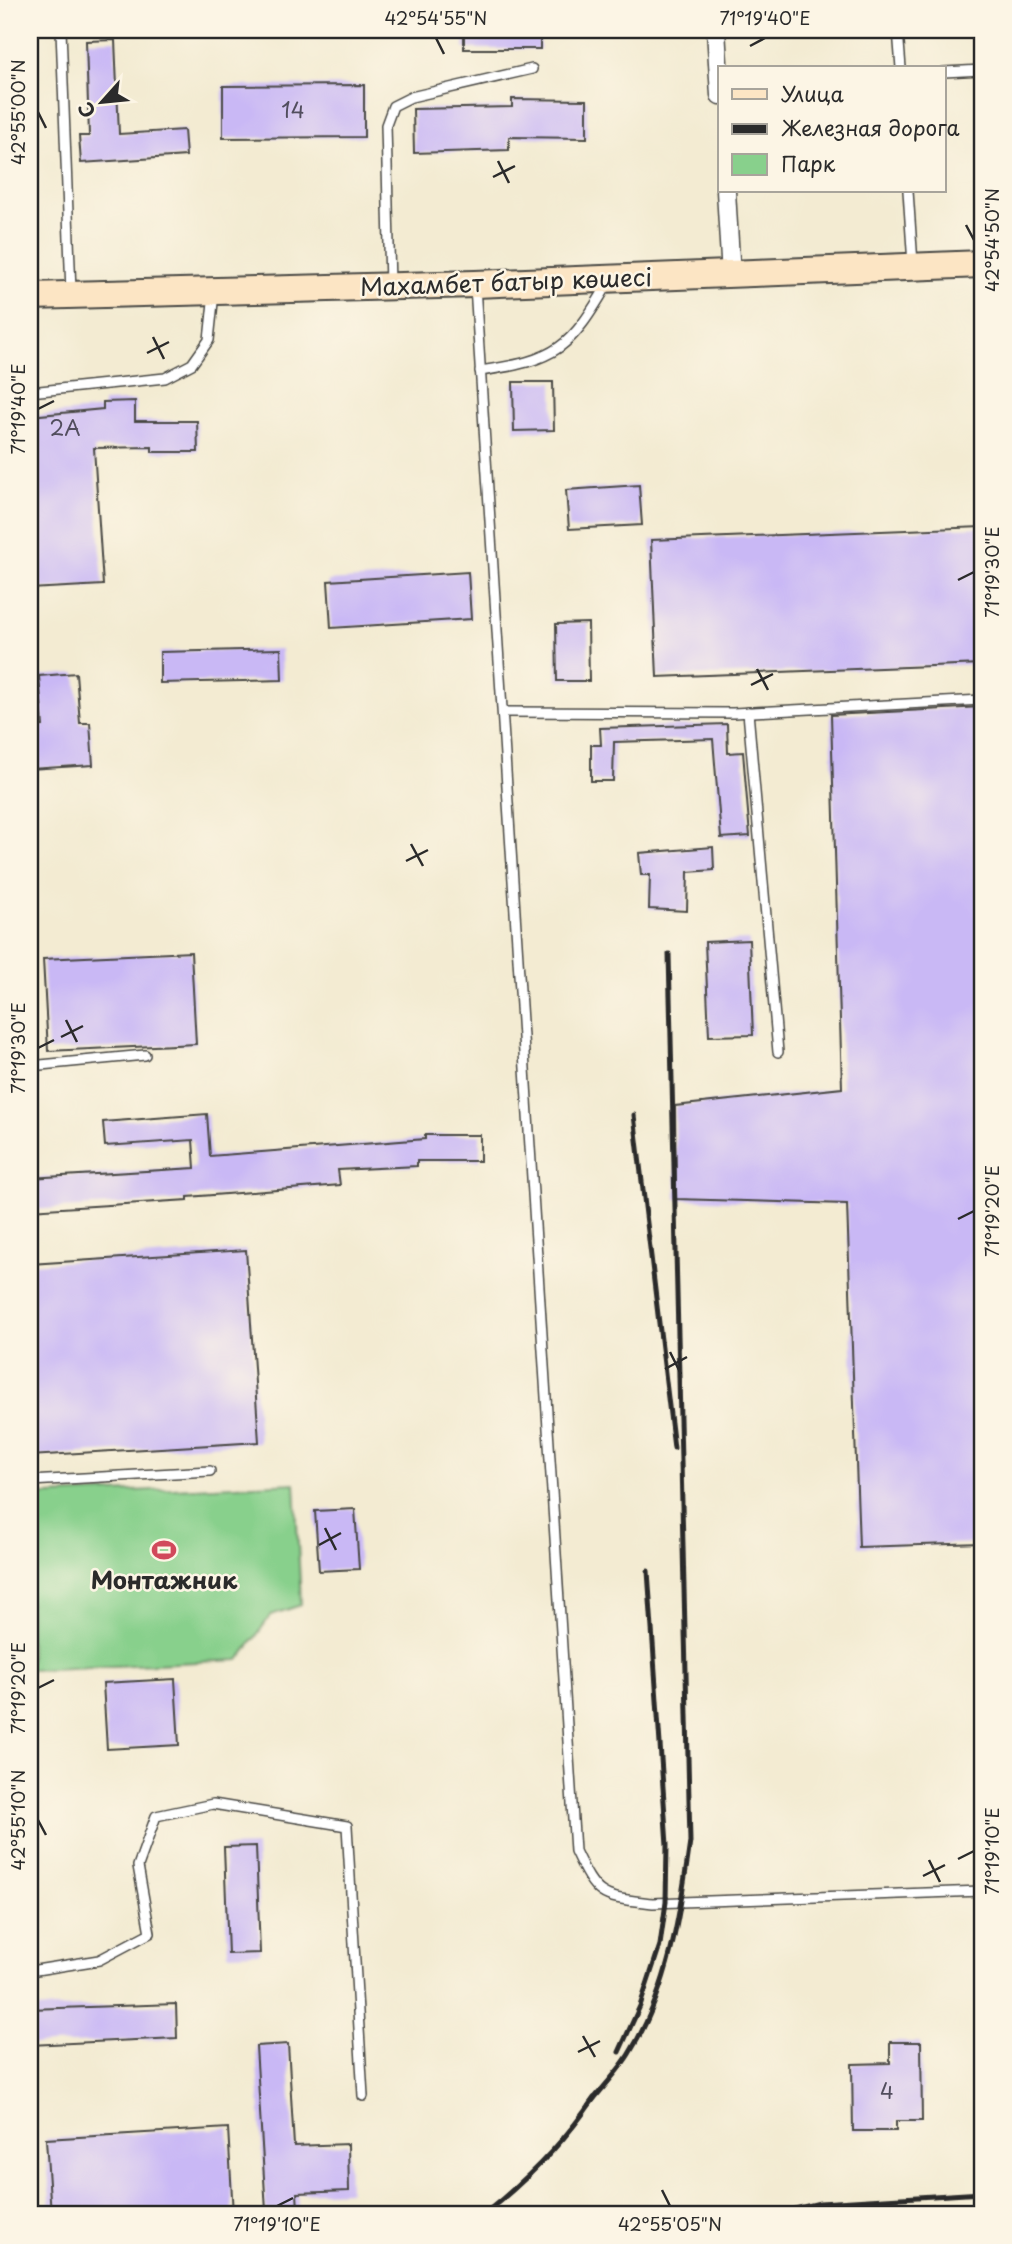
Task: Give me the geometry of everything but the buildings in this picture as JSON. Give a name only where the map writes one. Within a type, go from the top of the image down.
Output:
[{"type":"street","points":[[716,30],[718,66]]},
{"type":"street","points":[[726,192],[731,275]]},
{"type":"street","name":"Махамбет батыр көшесі","points":[[30,296],[610,280],[982,264]]},
{"type":"lane","points":[[61,30],[71,294]]},
{"type":"lane","points":[[898,30],[901,66]]},
{"type":"lane","points":[[390,286],[386,125],[393,106],[411,97],[532,69]]},
{"type":"lane","points":[[946,72],[982,70]]},
{"type":"lane","points":[[908,192],[913,266]]},
{"type":"lane","points":[[480,372],[534,362],[556,351],[583,326],[610,280]]},
{"type":"lane","points":[[474,284],[575,1851],[588,1878],[607,1898],[653,1903],[982,1891]]},
{"type":"lane","points":[[30,392],[165,378],[192,364],[209,340],[214,291]]},
{"type":"lane","points":[[503,712],[748,712],[982,699]]},
{"type":"lane","points":[[748,712],[778,1052]]},
{"type":"lane","points":[[30,1066],[145,1055]]},
{"type":"lane","points":[[30,1481],[210,1471]]},
{"type":"lane","points":[[30,1971],[99,1959],[150,1933],[138,1866],[156,1815],[213,1804],[347,1826],[363,2096]]},
{"type":"green space","name":"Монтажник","points":[[295,1483],[301,1605],[271,1615],[239,1660],[30,1670],[30,1496]]},
{"type":"railway","points":[[589,2105],[629,2054],[654,2004],[671,1951],[690,1842],[669,954]]},
{"type":"railway","points":[[634,1115],[674,1448]]},
{"type":"railway","points":[[619,2052],[640,2006],[660,1945],[666,1902],[667,1845],[648,1571]]},
{"type":"railway","points":[[484,2214],[544,2160],[594,2098]]},
{"type":"railway","points":[[774,2214],[820,2203],[982,2193]]},
{"type":"place","name":"Монтажник","points":[[164,1550]]}]
